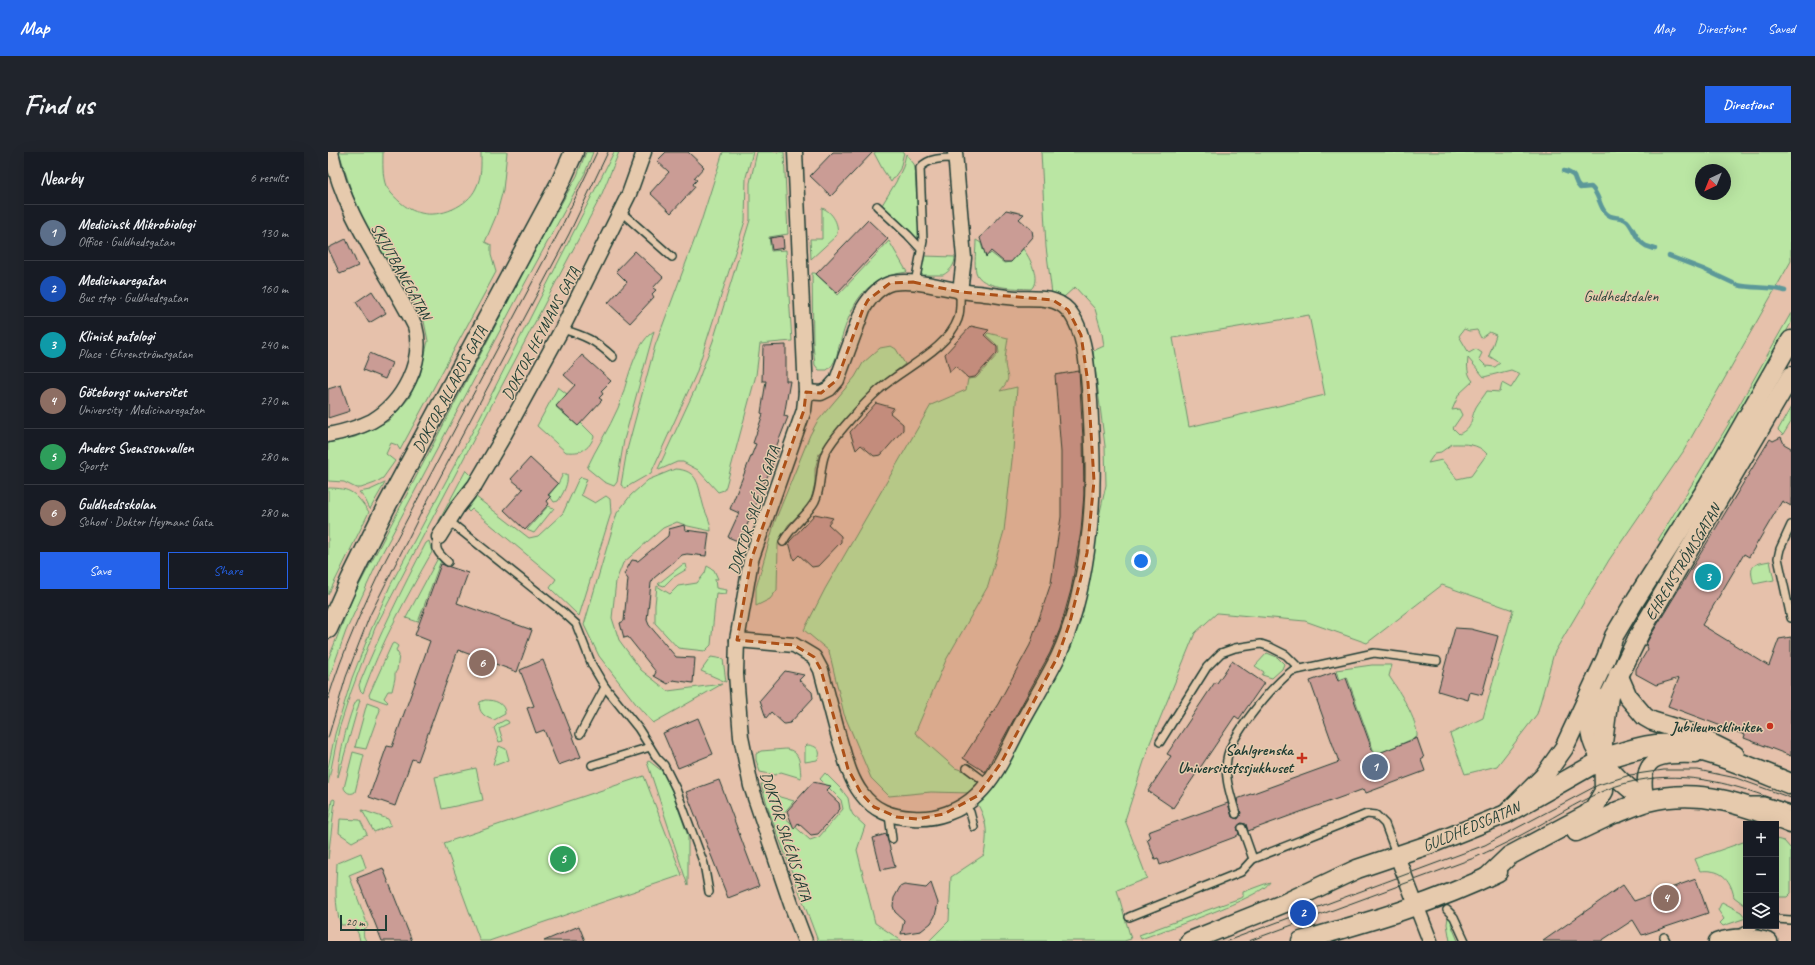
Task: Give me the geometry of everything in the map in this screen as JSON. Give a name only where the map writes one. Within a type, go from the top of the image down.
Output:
[{"type":"main road","points":[[1603,759],[1628,750],[1658,745],[1681,746],[1721,757],[1791,783]]},
{"type":"main road","points":[[1618,812],[1647,801],[1692,796],[1732,801],[1791,823]]},
{"type":"street","name":"SKJUTBANEGATAN","points":[[328,435],[352,430],[371,421],[388,409],[395,402],[410,378],[418,347],[415,326],[369,246],[344,196],[335,173],[330,152]]},
{"type":"street","name":"DOKTOR ALLARDS GATA","points":[[328,629],[385,509],[561,181],[574,152]]},
{"type":"street","name":"DOKTOR HEYMANS GATA","points":[[439,537],[474,485],[502,439],[562,329],[629,194],[644,152]]},
{"type":"street","name":"DOKTOR SALÉNS GATA","points":[[795,152],[806,392],[804,410],[751,560],[737,640],[737,692],[741,737],[751,786],[805,941]]},
{"type":"street","points":[[955,155],[964,258],[960,292]]},
{"type":"street","points":[[737,640],[794,645],[806,650],[814,657],[821,670],[848,769],[861,793],[869,803],[889,816],[929,818],[944,814],[964,805],[977,796],[1001,763],[1058,656],[1080,588],[1087,553],[1094,481],[1088,383],[1083,347],[1074,319],[1068,310],[1053,300],[1015,298],[960,292],[915,283],[890,284],[878,291],[868,300],[863,309],[837,380],[829,389],[822,393],[806,392]]},
{"type":"street","name":"EHRENSTRÖMSGATAN","points":[[1506,814],[1555,763],[1564,748],[1606,658],[1614,636],[1628,611],[1708,486],[1791,340]]},
{"type":"street","name":"EHRENSTRÖMSGATAN","points":[[1603,759],[1603,743],[1609,696],[1618,674],[1640,633],[1791,376]]},
{"type":"street","name":"EHRENSTRÖMSGATAN","points":[[1606,658],[1590,720],[1590,730],[1594,746],[1616,779],[1647,801]]},
{"type":"street","points":[[1618,674],[1628,697],[1638,710],[1648,719],[1692,733],[1791,783]]},
{"type":"street","points":[[1647,801],[1644,790],[1644,772],[1649,764],[1658,759],[1679,756],[1721,757]]},
{"type":"street","points":[[1487,877],[1509,856],[1586,815],[1594,808],[1604,791],[1605,782],[1603,759]]},
{"type":"street","name":"GULDHEDSGATAN","points":[[1190,941],[1285,903],[1357,869],[1437,842],[1506,814],[1603,759]]},
{"type":"street","points":[[1301,941],[1376,920],[1417,906],[1487,877],[1618,812]]},
{"type":"street","points":[[1397,856],[1430,941]]},
{"type":"street","points":[[1716,941],[1724,938],[1748,937],[1770,941]]},
{"type":"lane","points":[[915,283],[922,241],[920,168],[922,165],[933,160],[955,155]]},
{"type":"lane","points":[[877,206],[921,249]]},
{"type":"lane","points":[[620,211],[672,257]]},
{"type":"lane","points":[[783,542],[787,534],[814,503],[819,491],[822,462],[829,446],[879,389],[932,351],[949,334],[958,318],[960,292]]},
{"type":"lane","points":[[562,329],[582,334],[598,343],[613,357]]},
{"type":"lane","points":[[449,521],[576,624],[592,665],[605,687],[638,728],[657,758],[664,765],[676,789],[704,864],[709,892]]},
{"type":"lane","points":[[1791,525],[1780,549],[1778,558],[1791,618]]},
{"type":"lane","points":[[439,537],[436,543],[437,550],[448,562]]},
{"type":"lane","points":[[1160,742],[1207,667],[1221,653],[1235,648],[1261,644],[1286,655],[1300,669]]},
{"type":"lane","points":[[1236,814],[1227,776],[1227,758],[1232,742],[1269,691],[1288,674],[1300,669],[1374,653],[1437,661]]},
{"type":"lane","points":[[580,734],[605,687]]},
{"type":"lane","points":[[592,765],[650,747]]},
{"type":"lane","points":[[967,768],[987,783]]},
{"type":"lane","points":[[1732,801],[1764,801],[1791,809]]},
{"type":"lane","points":[[964,805],[970,812],[974,827]]},
{"type":"lane","points":[[1129,917],[1241,872],[1253,858],[1367,814],[1376,815],[1385,824],[1397,856]]},
{"type":"lane","points":[[889,816],[892,839]]},
{"type":"lane","points":[[1242,828],[1253,858]]},
{"type":"lane","points":[[1447,910],[1454,917],[1465,941]]},
{"type":"lane","points":[[1779,919],[1791,920]]},
{"type":"lane","points":[[1732,938],[1749,929]]},
{"type":"highlighted area","points":[[913,282],[960,292],[1053,300],[1068,310],[1081,335],[1088,383],[1094,481],[1087,553],[1070,622],[1058,656],[1001,763],[977,796],[944,814],[918,819],[897,817],[874,807],[861,793],[848,769],[821,670],[814,657],[794,645],[737,640],[751,560],[804,410],[806,392],[821,393],[837,380],[863,309],[868,300],[890,283]]},
{"type":"green space","points":[[339,152],[383,152],[383,173],[386,186],[391,193],[397,200],[408,208],[417,212],[436,214],[453,209],[467,200],[472,194],[476,188],[481,170],[481,152],[507,152],[503,190],[496,216],[485,242],[491,245],[491,255],[496,272],[400,450],[397,445],[391,443],[386,454],[395,461],[383,478],[375,483],[361,488],[356,488],[344,482],[328,481],[328,443],[355,437],[390,420],[409,398],[420,375],[428,341],[424,321],[389,261],[370,236],[358,212]]},
{"type":"green space","points":[[586,152],[593,152],[585,173],[380,557],[346,631],[328,681],[328,660],[353,597],[541,239],[577,176]]},
{"type":"green space","points":[[614,152],[619,152],[601,196],[375,628],[339,729],[328,784],[328,768],[335,734],[352,678],[390,586],[477,423]]},
{"type":"green space","points":[[723,152],[753,152],[746,177],[745,221],[696,374],[651,473],[625,488],[621,485],[627,450],[655,346],[700,225]]},
{"type":"green space","points":[[757,152],[784,152],[788,234],[769,237],[771,251],[786,250],[792,341],[760,344],[756,375],[726,486],[724,490],[718,492],[698,470],[683,462],[677,462],[659,470],[658,469],[695,389],[713,341],[750,220],[750,183]]},
{"type":"green space","points":[[904,152],[900,169],[891,182],[874,153]]},
{"type":"green space","name":"Guldhedsdalen","points":[[1041,152],[1791,152],[1791,261],[1683,452],[1609,560],[1554,653],[1537,714],[1497,766],[1465,774],[1450,734],[1483,718],[1513,610],[1442,585],[1367,643],[1305,621],[1217,613],[1195,633],[1150,743],[1125,820],[1147,878],[1117,890],[1131,939],[1124,941],[929,941],[949,921],[951,877],[984,855],[986,829],[983,816],[971,793],[931,792],[889,796],[871,778],[844,714],[829,651],[804,630],[825,589],[931,405],[966,390],[968,379],[976,378],[999,353],[998,346],[986,335],[988,333],[1008,338],[1005,362],[1008,380],[1000,391],[1017,387],[1013,451],[1004,531],[988,586],[946,660],[915,733],[955,768],[987,779],[1068,643],[1088,587],[1094,540],[1106,485],[1105,446],[1093,351],[1104,346],[1102,333],[1095,309],[1075,287],[1064,297],[1052,294],[1046,247]],"holes":[[[1309,315],[1325,395],[1189,427],[1173,338]],[[1464,329],[1469,331],[1477,330],[1481,338],[1489,332],[1496,335],[1489,356],[1500,363],[1495,367],[1486,366],[1479,359],[1482,353],[1476,349],[1469,353],[1459,336]],[[1468,358],[1484,377],[1511,370],[1520,374],[1511,388],[1502,383],[1500,392],[1487,391],[1476,407],[1469,426],[1459,434],[1453,428],[1462,415],[1459,409],[1452,410],[1459,394],[1473,381],[1468,370]],[[1452,444],[1462,444],[1475,446],[1487,454],[1471,476],[1457,479],[1442,460],[1428,463],[1435,453],[1441,452]]]},
{"type":"green space","points":[[906,154],[914,164],[915,169],[919,234],[917,238],[882,205],[896,182],[903,167]]},
{"type":"green space","points":[[822,208],[829,212],[835,219],[837,232],[836,236],[811,259],[810,239],[822,239]]},
{"type":"green space","points":[[976,240],[981,243],[983,250],[989,255],[991,253],[1004,263],[1011,262],[1023,249],[1029,257],[1035,274],[1034,285],[1031,289],[1008,288],[992,285],[979,278],[975,268]]},
{"type":"green space","points":[[889,241],[907,272],[892,275],[879,280],[861,295],[849,316],[832,365],[827,370],[819,370],[815,365],[813,344],[812,273],[815,273],[838,295]]},
{"type":"green space","points":[[924,256],[955,257],[955,260],[952,268],[943,275],[921,275]]},
{"type":"green space","points":[[1791,313],[1791,323],[1771,359],[1708,468],[1662,543],[1658,540],[1728,425]]},
{"type":"green space","points":[[654,331],[624,440],[617,482],[614,486],[604,482],[587,468],[618,408],[636,356],[647,337]]},
{"type":"green space","points":[[891,346],[896,349],[905,364],[877,386],[832,435],[819,454],[815,469],[815,483],[811,500],[802,512],[788,525],[778,544],[777,590],[770,599],[756,606],[756,588],[775,521],[810,435],[817,422],[855,377],[863,363],[880,348]]},
{"type":"green space","points":[[558,387],[567,394],[556,407],[578,426],[581,423],[594,436],[587,448],[583,450],[566,452],[537,426]]},
{"type":"green space","points":[[1791,407],[1791,422],[1783,435],[1778,430]]},
{"type":"green space","points":[[675,469],[689,472],[696,480],[711,531],[677,522],[663,528],[623,563],[616,581],[612,618],[619,640],[641,670],[668,691],[722,684],[653,723],[636,704],[599,656],[584,625],[617,513],[631,495],[648,480]]},
{"type":"green space","points":[[466,470],[472,476],[439,521]]},
{"type":"green space","points":[[563,474],[567,474],[564,492],[558,501],[554,502],[549,495],[558,484]]},
{"type":"green space","points":[[581,477],[587,479],[581,495],[595,503],[606,496],[610,499],[611,513],[579,616],[550,588],[556,579],[472,509],[469,512],[467,510],[476,497],[529,538],[538,536],[563,513],[578,480]]},
{"type":"green space","points":[[385,483],[370,509],[365,499],[359,492],[370,490]]},
{"type":"green space","points":[[328,488],[343,489],[352,493],[360,500],[369,512],[328,595]]},
{"type":"green space","points":[[548,506],[554,508],[534,533],[527,530]]},
{"type":"green space","points":[[429,541],[432,552],[403,604],[378,656],[363,693],[360,690],[359,685],[408,578],[426,543]]},
{"type":"green space","points":[[438,558],[442,562],[440,563],[418,622],[406,618]]},
{"type":"green space","points":[[1770,561],[1774,580],[1754,584],[1752,578],[1753,566]]},
{"type":"green space","points":[[686,564],[687,569],[672,578],[664,586],[658,584],[682,565]]},
{"type":"green space","points":[[707,566],[714,570],[718,579],[715,579],[716,588],[727,590],[726,594],[716,593],[711,645],[705,651],[678,648],[655,623],[657,586],[670,594],[678,586],[697,583],[705,573]]},
{"type":"green space","points":[[394,643],[398,646],[396,650],[399,655],[392,691],[388,691],[384,698],[388,702],[387,703],[370,697],[369,695],[392,644]]},
{"type":"green space","points":[[1267,653],[1277,657],[1284,664],[1282,669],[1272,678],[1262,675],[1264,672],[1255,666]]},
{"type":"green space","points":[[711,657],[723,659],[726,682],[701,671]]},
{"type":"green space","points":[[1372,665],[1392,665],[1389,676],[1403,697],[1411,714],[1417,737],[1374,756],[1374,752],[1347,677],[1339,680],[1336,670]]},
{"type":"green space","points":[[357,700],[360,700],[338,777],[339,761],[344,738]]},
{"type":"green space","points":[[485,700],[499,703],[505,710],[505,714],[494,720],[485,716],[481,712],[479,706],[480,702]]},
{"type":"green space","points":[[367,703],[378,707],[380,710],[366,749],[355,747]]},
{"type":"green space","points":[[505,720],[509,723],[499,728],[503,741],[499,742],[494,728]]},
{"type":"green space","points":[[807,745],[814,746],[818,750],[819,757],[817,760],[805,762],[805,747]]},
{"type":"green space","points":[[499,746],[506,749],[509,760],[496,765],[493,764]]},
{"type":"green space","points":[[786,749],[795,753],[799,759],[801,778],[781,772],[775,775],[760,772],[756,760],[756,754],[761,751]]},
{"type":"green space","points":[[353,752],[364,755],[355,792],[350,793],[344,788]]},
{"type":"green space","points":[[649,761],[662,771],[668,780],[688,836],[688,886],[647,762]]},
{"type":"green space","points":[[476,768],[483,800],[442,809],[435,777]]},
{"type":"green space","points":[[825,773],[848,798],[853,815],[865,826],[857,850],[875,923],[902,941],[818,941],[770,814],[761,784],[764,784],[780,797],[794,801],[782,815],[810,840],[819,837],[843,809],[841,800],[820,779]]},
{"type":"green space","points":[[644,776],[682,875],[489,941],[480,941],[444,843]]},
{"type":"green space","points":[[334,799],[328,859],[328,826],[332,800]]},
{"type":"green space","points":[[362,810],[388,819],[391,825],[374,832]]},
{"type":"green space","points":[[340,819],[360,820],[367,834],[352,842],[339,833]]},
{"type":"green space","points":[[1779,840],[1784,841],[1791,849],[1791,893],[1787,897],[1779,897]]},
{"type":"green space","points":[[1743,842],[1743,904],[1734,897],[1727,879],[1713,871],[1700,871],[1695,859]]},
{"type":"green space","points":[[361,853],[366,868],[349,875],[368,926],[364,929],[363,933],[367,941],[360,941],[357,930],[352,926],[341,925],[336,903],[337,863]]},
{"type":"green space","points":[[1270,882],[1263,889],[1231,905],[1141,939],[1139,935],[1243,897],[1243,892]]},
{"type":"green space","points":[[1722,902],[1741,912],[1743,914],[1743,919],[1723,926],[1720,923],[1724,919],[1718,910]]},
{"type":"green space","points":[[1448,917],[1452,921],[1451,924],[1458,941],[1450,941],[1447,924]]},
{"type":"building","points":[[666,152],[688,152],[704,167],[694,178],[697,180],[693,184],[695,187],[671,213],[650,193],[669,172],[657,161]]},
{"type":"building","points":[[833,152],[873,152],[831,196],[810,176]]},
{"type":"building","points":[[1006,210],[1024,214],[1019,219],[1032,230],[1033,237],[1011,262],[1004,262],[991,251],[986,257],[980,238]]},
{"type":"building","points":[[868,220],[888,239],[837,293],[816,274]]},
{"type":"building","points":[[783,236],[784,248],[772,250],[770,238]]},
{"type":"building","points":[[346,239],[358,266],[340,274],[328,248]]},
{"type":"building","points":[[635,251],[663,277],[653,288],[656,290],[652,294],[654,297],[630,323],[608,303],[627,282],[616,271]]},
{"type":"building","points":[[372,291],[386,313],[369,323],[356,302]]},
{"type":"building","points":[[971,326],[989,330],[984,335],[997,347],[997,353],[975,377],[968,378],[955,366],[950,372],[945,354]]},
{"type":"building","points":[[786,345],[786,381],[790,381],[784,416],[788,417],[775,450],[778,451],[740,542],[728,537],[739,513],[730,509],[756,444],[753,443],[763,414],[761,413],[766,381],[762,381],[763,346]]},
{"type":"building","points":[[370,353],[392,363],[385,379],[363,370]]},
{"type":"building","points":[[582,355],[611,381],[601,391],[603,394],[599,398],[602,400],[578,426],[556,406],[575,385],[564,375]]},
{"type":"building","points":[[1079,371],[1083,439],[1084,494],[1081,531],[1071,590],[1060,629],[1050,653],[985,772],[963,758],[998,704],[1030,645],[1051,583],[1061,517],[1061,452],[1055,375]]},
{"type":"building","points":[[341,385],[350,411],[328,418],[328,389]]},
{"type":"building","points":[[876,403],[894,408],[890,413],[903,424],[903,430],[881,455],[874,456],[861,445],[856,450],[850,432]]},
{"type":"building","points":[[1781,437],[1784,444],[1791,448],[1791,506],[1782,501],[1749,557],[1744,554],[1702,625],[1769,666],[1779,639],[1791,637],[1791,756],[1744,738],[1745,735],[1668,706],[1679,678],[1656,685],[1636,674],[1636,669],[1648,649],[1646,644],[1651,635],[1770,439],[1773,441]]},
{"type":"building","points":[[530,458],[558,484],[548,495],[551,497],[547,501],[549,504],[525,530],[504,510],[523,489],[511,479]]},
{"type":"building","points":[[815,514],[833,518],[828,524],[841,536],[841,542],[818,566],[812,567],[799,555],[794,560],[789,542]]},
{"type":"building","points":[[684,525],[685,530],[709,533],[706,556],[687,554],[682,555],[654,578],[651,583],[647,620],[649,625],[676,657],[695,658],[693,683],[673,680],[668,684],[654,676],[656,672],[628,637],[624,638],[620,623],[624,621],[628,579],[624,574],[632,560],[638,561],[668,536],[669,529]]},
{"type":"building","points":[[441,564],[468,573],[457,603],[532,630],[517,672],[458,650],[418,761],[412,759],[395,806],[369,797],[387,746],[392,747],[430,641],[415,635]]},
{"type":"building","points":[[1455,628],[1471,629],[1498,636],[1482,695],[1470,692],[1468,700],[1438,691]]},
{"type":"building","points":[[543,660],[581,757],[558,765],[544,730],[536,733],[527,708],[534,706],[520,670]]},
{"type":"building","points":[[1232,661],[1264,683],[1239,719],[1235,716],[1173,808],[1148,791],[1171,756],[1167,754],[1215,682],[1217,683]]},
{"type":"building","points":[[785,671],[804,675],[799,680],[812,692],[813,698],[790,723],[784,724],[771,712],[766,718],[760,700]]},
{"type":"building","points":[[1335,672],[1338,681],[1346,678],[1374,755],[1417,738],[1424,758],[1421,760],[1425,771],[1366,793],[1364,789],[1248,831],[1246,824],[1241,823],[1237,827],[1239,834],[1235,837],[1160,865],[1158,858],[1155,859],[1147,839],[1150,838],[1148,832],[1228,803],[1232,817],[1238,819],[1241,813],[1237,799],[1339,762],[1310,681]]},
{"type":"building","points":[[698,718],[713,754],[678,768],[663,733]]},
{"type":"building","points":[[719,780],[759,886],[728,898],[686,792]]},
{"type":"building","points":[[813,782],[831,786],[826,791],[839,803],[840,809],[818,834],[811,835],[798,823],[794,829],[787,811]]},
{"type":"building","points":[[886,834],[895,867],[881,870],[873,838]]},
{"type":"building","points":[[383,868],[412,941],[382,941],[357,878]]},
{"type":"building","points":[[1696,879],[1708,913],[1642,935],[1633,920],[1601,941],[1543,941],[1623,885],[1634,901]]},
{"type":"building","points":[[931,883],[938,903],[935,916],[931,923],[921,931],[901,934],[904,920],[895,912],[893,906],[894,898],[900,887],[904,885],[926,888]]},
{"type":"building","points":[[579,926],[585,941],[544,941]]},
{"type":"waterway","points":[[1564,171],[1574,176],[1577,185],[1580,188],[1591,187],[1596,193],[1603,209],[1607,214],[1627,221],[1632,227],[1637,238],[1646,246],[1655,249]]},
{"type":"waterway","points":[[1669,256],[1703,269],[1733,283]]},
{"type":"waterway","points":[[1737,285],[1785,291]]},
{"type":"tram line","points":[[328,699],[347,645],[386,559],[560,230],[597,152]]},
{"type":"tram line","points":[[328,738],[346,677],[370,615],[421,513],[569,234],[608,152]]},
{"type":"tram line","points":[[1227,941],[1485,845],[1598,785],[1630,775],[1664,770],[1698,770],[1736,778],[1791,798]]},
{"type":"tram line","points":[[1249,941],[1474,858],[1603,791],[1627,783],[1651,778],[1675,777],[1698,779],[1745,789],[1791,806]]},
{"type":"place","name":"Klinisk patologi","points":[[1708,577]]},
{"type":"place","name":"Guldhedsskolan","points":[[482,663]]},
{"type":"place","name":"Jubileumskliniken","points":[[1770,726]]},
{"type":"place","name":"Sahlgrenska Universitetssjukhuset","points":[[1302,758]]},
{"type":"place","name":"Medicinsk Mikrobiologi","points":[[1375,767]]},
{"type":"place","name":"Anders Svenssonvallen","points":[[563,859]]},
{"type":"place","name":"Göteborgs universitet","points":[[1666,898]]},
{"type":"place","name":"Medicinaregatan","points":[[1303,913]]}]
